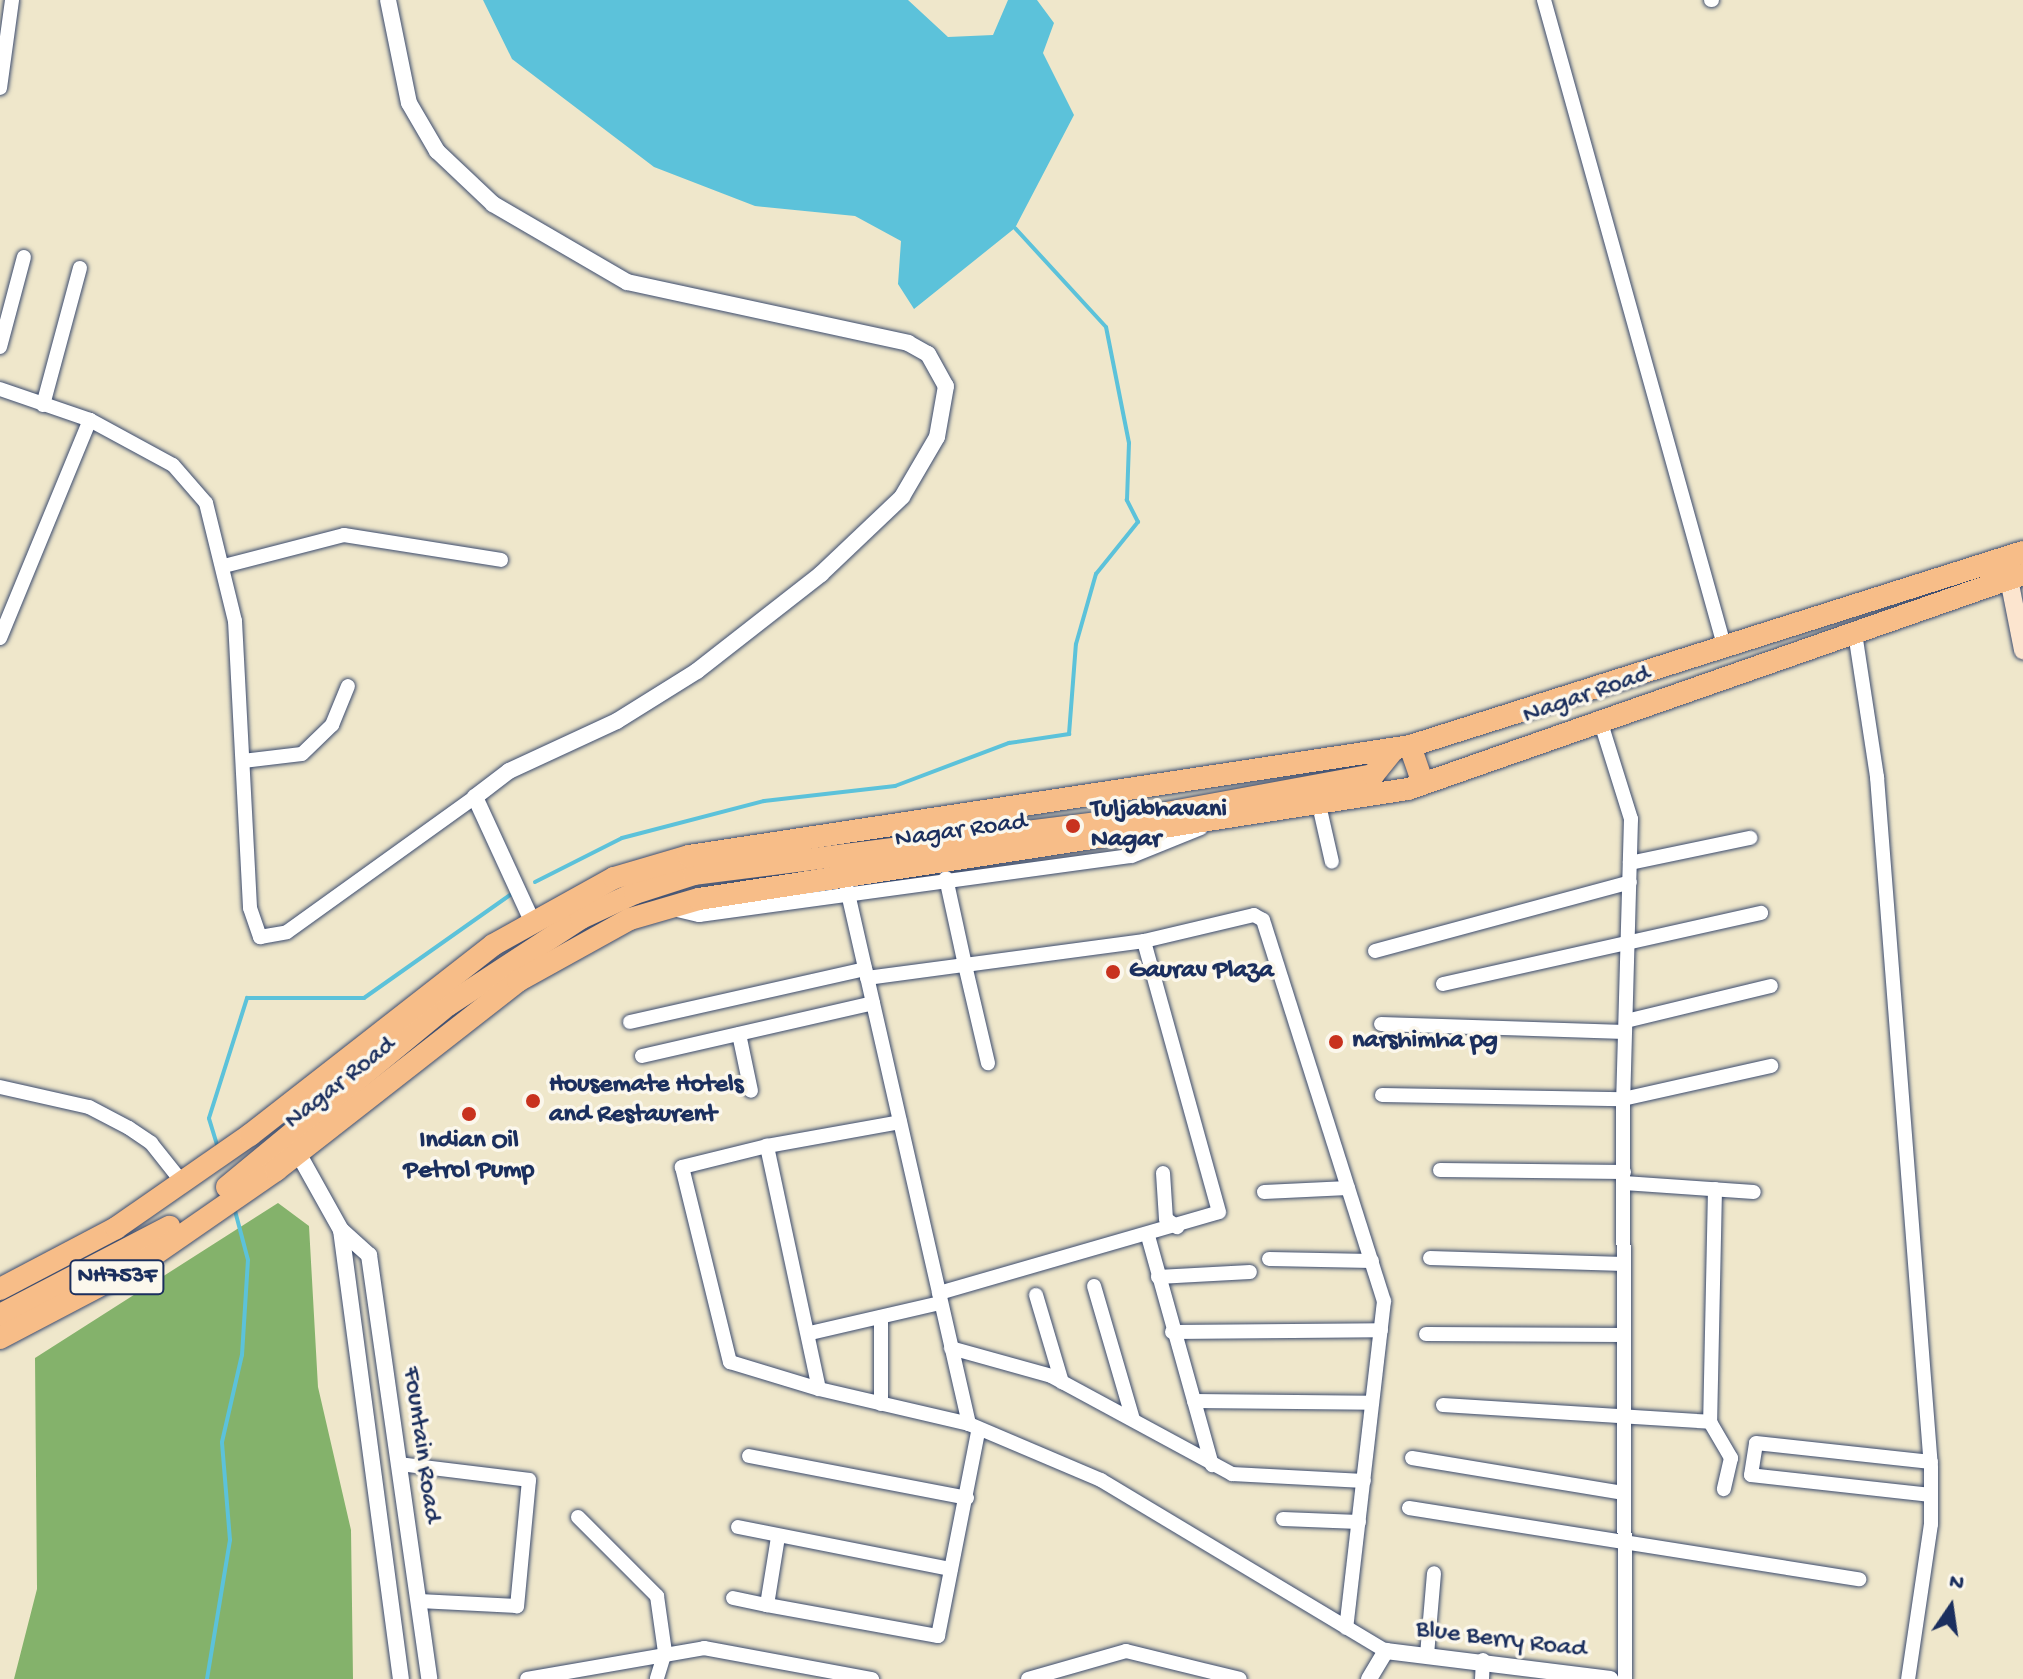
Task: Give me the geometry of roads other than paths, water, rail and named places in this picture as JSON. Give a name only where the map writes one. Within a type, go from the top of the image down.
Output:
[{"type":"highway","name":"Nagar Road","points":[[0,1289],[116,1228],[220,1156],[531,919],[614,878],[689,856],[1402,748],[1724,645],[2015,566]]},
{"type":"highway","name":"Nagar Road","points":[[291,1146],[518,981],[573,946],[667,908],[1209,824],[1423,783],[1855,633],[2015,566]]},
{"type":"highway","points":[[0,1315],[146,1242],[230,1193],[291,1146],[402,1040],[581,918],[694,874],[1150,816],[1373,775],[1402,748],[1423,783]]},
{"type":"highway","points":[[291,1146],[303,1094]]},
{"type":"highway","name":"NH753F","points":[[0,1338],[139,1265],[230,1193]]},
{"type":"main road","points":[[2015,566],[2023,650]]},
{"type":"street","points":[[0,88],[12,0]]},
{"type":"street","points":[[0,389],[90,420],[195,484],[224,566],[243,761],[250,908],[260,937],[287,932],[509,771],[617,721],[697,671],[821,574],[902,497],[937,437],[946,386],[928,354],[908,343],[627,282],[493,204],[437,151],[409,103],[388,0]]},
{"type":"street","points":[[1544,0],[1618,244],[1724,645]]},
{"type":"street","points":[[0,347],[24,257]]},
{"type":"street","points":[[44,404],[80,268]]},
{"type":"street","points":[[0,638],[90,420]]},
{"type":"street","points":[[224,566],[344,535],[501,560]]},
{"type":"street","points":[[1855,633],[1877,777],[1931,1462],[1931,1495],[1908,1679]]},
{"type":"street","points":[[243,761],[302,754],[332,725],[348,686]]},
{"type":"street","points":[[1600,720],[1631,819],[1623,1099],[1625,1679]]},
{"type":"street","points":[[475,797],[531,919]]},
{"type":"street","points":[[1319,805],[1332,862]]},
{"type":"street","points":[[667,908],[699,915],[847,889],[1132,856],[1209,824]]},
{"type":"street","points":[[1630,863],[1750,838]]},
{"type":"street","points":[[946,878],[988,1063]]},
{"type":"street","points":[[1375,951],[1630,882]]},
{"type":"street","points":[[733,1598],[938,1636],[967,1498],[973,1429],[939,1298],[847,889]]},
{"type":"street","points":[[1443,984],[1761,913]]},
{"type":"street","points":[[630,1022],[866,974],[965,965],[1144,941],[1254,915],[1263,920],[1384,1301],[1346,1628]]},
{"type":"street","points":[[810,1333],[881,1317],[1216,1214],[1221,1203],[1144,941]]},
{"type":"street","points":[[1381,1024],[1626,1027],[1771,986]]},
{"type":"street","points":[[642,1056],[873,1003]]},
{"type":"street","points":[[739,1034],[751,1091]]},
{"type":"street","points":[[1382,1095],[1623,1099],[1771,1066]]},
{"type":"street","points":[[0,1087],[89,1107],[151,1143],[182,1182]]},
{"type":"street","points":[[900,1122],[767,1146],[682,1167],[725,1357],[819,1389],[973,1429],[1040,1451],[1101,1480],[1386,1651],[1369,1679]]},
{"type":"street","name":"Fountain Road","points":[[291,1146],[341,1230],[369,1255],[429,1679]]},
{"type":"street","points":[[767,1146],[810,1333],[819,1389]]},
{"type":"street","points":[[1440,1170],[1624,1178],[1754,1192]]},
{"type":"street","points":[[1163,1173],[1166,1219],[1177,1227]]},
{"type":"street","points":[[1264,1192],[1348,1188]]},
{"type":"street","points":[[1715,1189],[1710,1422],[1731,1458],[1724,1489]]},
{"type":"street","name":"Fountain Road","points":[[341,1230],[401,1679]]},
{"type":"street","points":[[1148,1236],[1172,1332],[1212,1465]]},
{"type":"street","points":[[1430,1258],[1624,1264]]},
{"type":"street","points":[[1269,1259],[1372,1261]]},
{"type":"street","points":[[1158,1277],[1250,1272]]},
{"type":"street","points":[[1094,1286],[1133,1419]]},
{"type":"street","points":[[1036,1295],[1062,1382]]},
{"type":"street","points":[[881,1317],[881,1404]]},
{"type":"street","points":[[1172,1332],[1381,1330]]},
{"type":"street","points":[[1426,1334],[1624,1335]]},
{"type":"street","points":[[951,1348],[1062,1382],[1212,1465],[1242,1477],[1364,1481]]},
{"type":"street","points":[[1194,1401],[1372,1403]]},
{"type":"street","points":[[1443,1405],[1710,1422]]},
{"type":"street","points":[[1931,1462],[1756,1443],[1751,1475],[1931,1495]]},
{"type":"street","points":[[749,1456],[967,1498]]},
{"type":"street","points":[[1412,1458],[1624,1493]]},
{"type":"street","points":[[392,1620],[420,1610],[517,1606],[529,1480],[399,1464]]},
{"type":"street","points":[[1409,1508],[1624,1545],[1859,1579]]},
{"type":"street","points":[[578,1517],[657,1596],[665,1652],[657,1679]]},
{"type":"street","points":[[1283,1519],[1359,1522]]},
{"type":"street","points":[[738,1527],[951,1569]]},
{"type":"street","points":[[767,1605],[778,1537]]},
{"type":"street","points":[[1427,1655],[1434,1573]]},
{"type":"street","points":[[527,1679],[665,1652],[704,1648],[872,1679]]},
{"type":"street","points":[[1028,1679],[1126,1651],[1240,1679]]},
{"type":"street","name":"Blue Berry Road","points":[[1386,1651],[1483,1660],[1610,1679]]},
{"type":"street","points":[[1482,1679],[1483,1660]]},
{"type":"water","points":[[483,0],[908,0],[948,37],[993,35],[1008,0],[1037,0],[1054,23],[1043,53],[1074,115],[1015,228],[914,309],[898,284],[901,241],[855,216],[755,206],[654,167],[512,59]]},
{"type":"waterway","points":[[535,882],[622,838],[764,801],[895,786],[1009,743],[1069,734],[1076,644],[1096,574],[1138,522],[1127,500],[1129,443],[1106,327],[1015,228]]},
{"type":"waterway","points":[[218,1148],[209,1118],[247,998],[364,998],[513,893]]},
{"type":"waterway","points":[[207,1679],[230,1540],[222,1442],[242,1355],[248,1260],[234,1207]]},
{"type":"place","name":"Tuljabhavani Nagar","points":[[1073,826]]},
{"type":"place","name":"Gaurav Plaza","points":[[1113,972]]},
{"type":"place","name":"narshimha pg","points":[[1336,1042]]},
{"type":"place","name":"Housemate Hotels and Restaurent","points":[[533,1101]]},
{"type":"place","name":"Indian Oil Petrol Pump","points":[[469,1114]]}]
